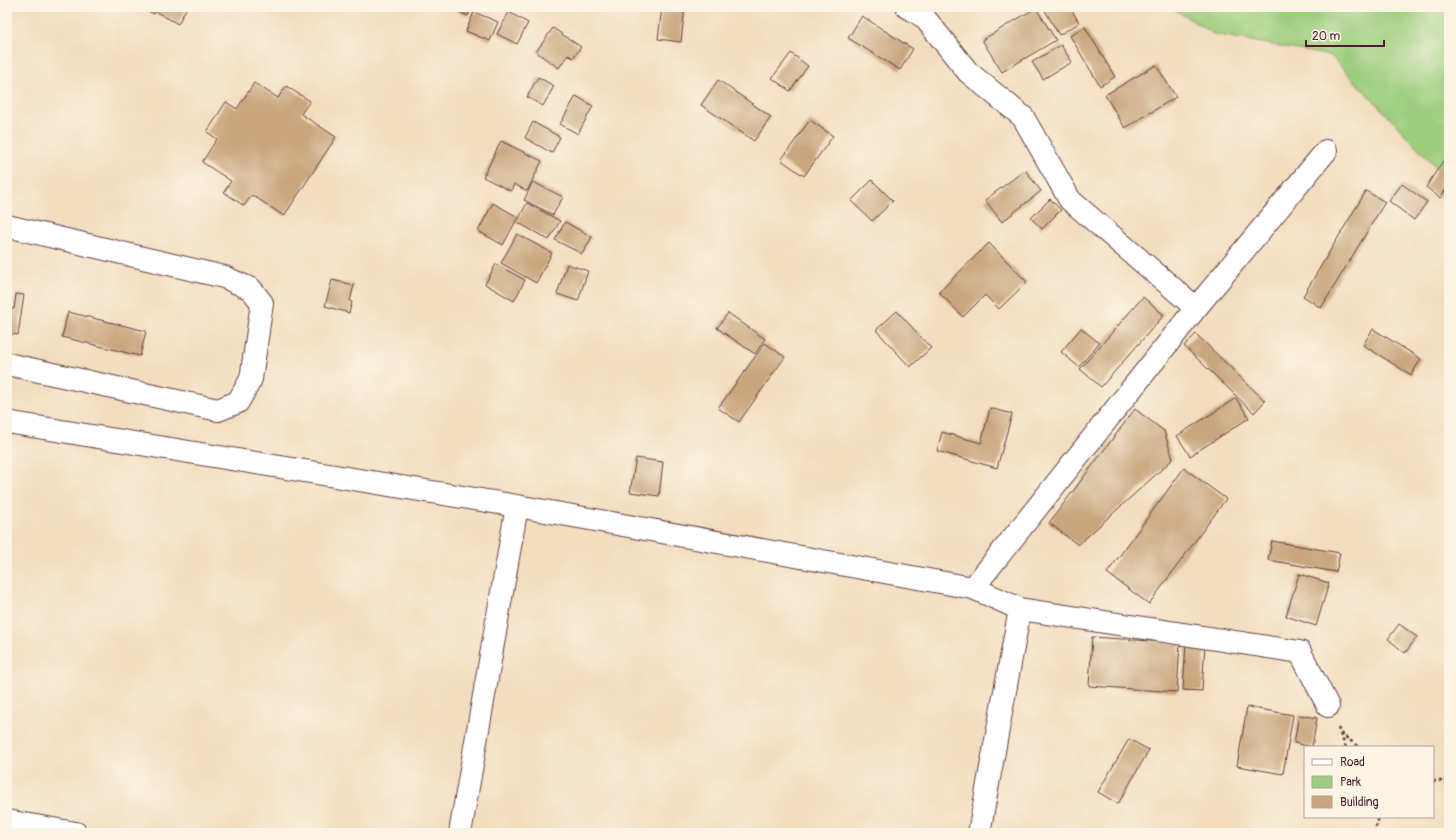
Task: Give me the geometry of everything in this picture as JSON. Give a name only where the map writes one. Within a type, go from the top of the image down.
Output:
[{"type":"street","points":[[907,7],[924,17],[968,72],[1023,117],[1070,200],[1196,308]]},
{"type":"street","points":[[974,588],[1196,308],[1326,151]]},
{"type":"street","points":[[7,226],[224,277],[250,289],[262,303],[251,379],[238,402],[218,410],[7,364]]},
{"type":"street","points":[[7,422],[517,506],[974,588],[1020,609],[1300,652],[1328,706]]},
{"type":"street","points":[[460,833],[517,506]]},
{"type":"street","points":[[979,833],[1020,609]]},
{"type":"street","points":[[7,821],[76,833]]},
{"type":"path","points":[[1340,733],[1346,746]]},
{"type":"path","points":[[1434,781],[1449,781]]},
{"type":"path","points":[[1374,833],[1378,821],[1376,818]]},
{"type":"green space","points":[[1170,7],[1449,7],[1449,211],[1437,168],[1331,56],[1214,34]]},
{"type":"building","points":[[140,7],[157,7],[154,14]]},
{"type":"building","points":[[158,7],[187,7],[178,24],[156,12]]},
{"type":"building","points":[[449,7],[472,7],[468,16]]},
{"type":"building","points":[[662,7],[685,7],[681,42],[658,39]]},
{"type":"building","points":[[1043,7],[1070,7],[1079,23],[1059,35]]},
{"type":"building","points":[[1036,8],[1056,40],[1002,72],[982,40]]},
{"type":"building","points":[[474,12],[498,22],[490,41],[466,31]]},
{"type":"building","points":[[509,12],[528,23],[517,44],[497,34]]},
{"type":"building","points":[[862,16],[913,49],[900,70],[848,38]]},
{"type":"building","points":[[1085,27],[1115,77],[1100,86],[1070,36]]},
{"type":"building","points":[[553,28],[581,47],[573,58],[568,55],[559,68],[536,52]]},
{"type":"building","points":[[1061,45],[1072,62],[1043,79],[1032,62]]},
{"type":"building","points":[[791,53],[808,66],[790,91],[772,78]]},
{"type":"building","points":[[1156,65],[1176,97],[1125,128],[1105,95]]},
{"type":"building","points":[[538,77],[554,86],[543,106],[527,97]]},
{"type":"building","points":[[718,80],[771,117],[754,141],[701,105]]},
{"type":"building","points":[[254,83],[278,98],[286,86],[310,101],[301,114],[336,137],[284,216],[252,195],[244,206],[224,192],[231,181],[202,162],[217,139],[207,132],[226,102],[237,109]]},
{"type":"building","points":[[576,96],[593,106],[578,134],[560,124]]},
{"type":"building","points":[[810,120],[833,136],[804,176],[781,160]]},
{"type":"building","points":[[533,122],[560,137],[552,153],[525,138]]},
{"type":"building","points":[[501,141],[542,161],[527,191],[514,184],[511,191],[483,177]]},
{"type":"building","points":[[1443,161],[1449,165],[1449,185],[1440,198],[1426,187]]},
{"type":"building","points":[[1025,170],[1041,191],[1002,222],[985,200]]},
{"type":"building","points":[[872,180],[893,201],[872,221],[851,201]]},
{"type":"building","points":[[533,182],[563,197],[553,215],[524,200]]},
{"type":"building","points":[[1402,184],[1427,202],[1414,220],[1389,201]]},
{"type":"building","points":[[1366,191],[1385,202],[1321,308],[1303,296]]},
{"type":"building","points":[[1050,199],[1061,210],[1042,229],[1031,218]]},
{"type":"building","points":[[493,203],[518,217],[503,245],[478,231]]},
{"type":"building","points":[[527,203],[560,221],[549,240],[517,222]]},
{"type":"building","points":[[565,222],[592,237],[582,254],[555,240]]},
{"type":"building","points":[[517,234],[552,253],[536,283],[501,263]]},
{"type":"building","points":[[989,243],[1027,282],[999,309],[985,295],[963,317],[939,292]]},
{"type":"building","points":[[496,264],[525,280],[514,301],[485,284]]},
{"type":"building","points":[[567,264],[588,271],[578,301],[557,294]]},
{"type":"building","points":[[332,280],[354,285],[349,313],[325,306]]},
{"type":"building","points":[[16,294],[24,295],[18,335],[7,333],[7,308],[14,309]]},
{"type":"building","points":[[1143,297],[1164,315],[1101,387],[1080,369]]},
{"type":"building","points":[[897,311],[931,348],[910,367],[876,330]]},
{"type":"building","points":[[68,312],[146,331],[140,356],[62,337]]},
{"type":"building","points":[[728,313],[765,339],[755,354],[717,328]]},
{"type":"building","points":[[1081,328],[1099,343],[1079,367],[1061,352]]},
{"type":"building","points":[[1373,329],[1421,359],[1411,375],[1363,345]]},
{"type":"building","points":[[1196,334],[1265,401],[1254,413],[1184,346]]},
{"type":"building","points":[[765,343],[785,357],[739,422],[718,408]]},
{"type":"building","points":[[1236,398],[1249,418],[1190,456],[1177,436]]},
{"type":"building","points":[[990,408],[1012,414],[997,468],[937,451],[942,432],[981,443]]},
{"type":"building","points":[[1135,409],[1164,431],[1173,459],[1078,545],[1049,523]]},
{"type":"building","points":[[636,458],[663,462],[659,496],[630,492]]},
{"type":"building","points":[[1184,468],[1226,499],[1149,604],[1107,573]]},
{"type":"building","points":[[1272,541],[1340,553],[1336,572],[1268,560]]},
{"type":"building","points":[[1299,574],[1329,583],[1316,626],[1286,616]]},
{"type":"building","points":[[1399,624],[1417,637],[1405,653],[1388,639]]},
{"type":"building","points":[[1092,637],[1180,643],[1177,692],[1089,686]]},
{"type":"building","points":[[1186,643],[1205,644],[1202,691],[1183,690]]},
{"type":"building","points":[[1247,707],[1293,715],[1283,774],[1237,766]]},
{"type":"building","points":[[1299,715],[1317,718],[1312,746],[1294,743]]},
{"type":"building","points":[[1129,739],[1149,750],[1118,804],[1098,792]]}]
